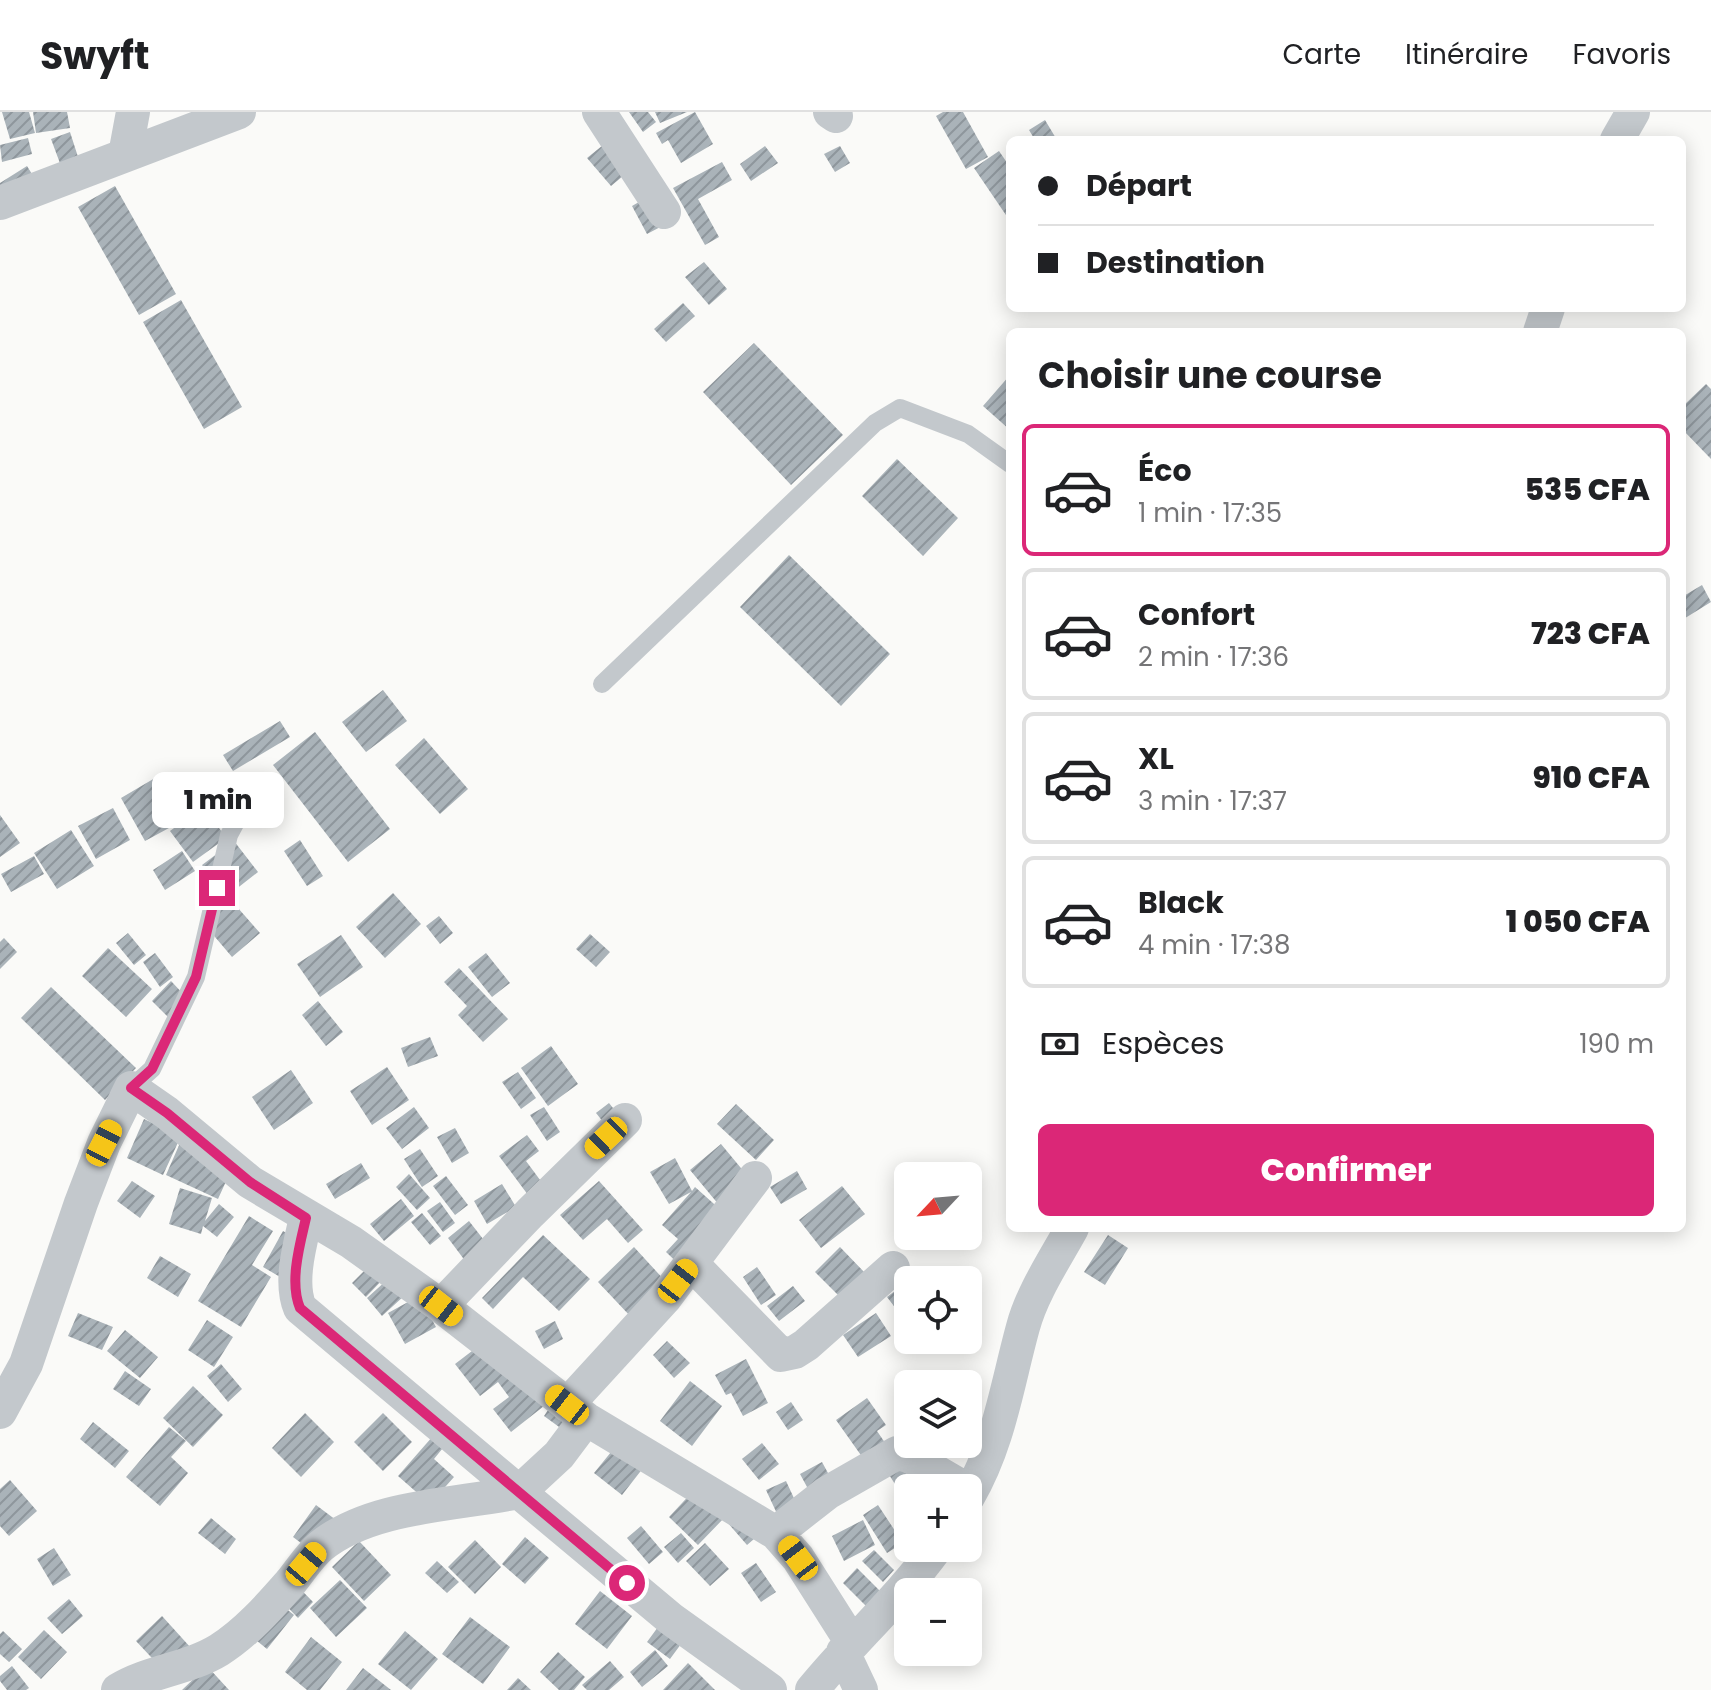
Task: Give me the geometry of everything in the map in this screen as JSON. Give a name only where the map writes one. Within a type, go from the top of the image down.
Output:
[{"type":"street","points":[[125,155],[133,112]]},
{"type":"street","points":[[0,203],[239,112]]},
{"type":"street","points":[[599,112],[664,212]]},
{"type":"street","points":[[1619,136],[1633,112]]},
{"type":"street","points":[[0,1412],[26,1364],[81,1203],[104,1143],[131,1088],[167,1113],[250,1182],[351,1242],[441,1306],[577,1412],[776,1533],[798,1558],[848,1648],[861,1690]]},
{"type":"street","points":[[441,1306],[625,1120]]},
{"type":"street","points":[[118,1690],[157,1672],[203,1658],[229,1643],[278,1596],[320,1547],[357,1524],[414,1509],[519,1492],[559,1455],[577,1412],[755,1178]]},
{"type":"street","points":[[306,1218],[299,1247],[297,1276],[296,1296],[300,1308],[671,1619],[770,1690]]},
{"type":"street","points":[[977,1474],[994,1441],[1023,1325],[1070,1232]]},
{"type":"street","points":[[692,1264],[781,1355],[795,1352],[806,1345],[893,1268]]},
{"type":"street","points":[[776,1533],[827,1493],[897,1453],[909,1456],[938,1474]]},
{"type":"street","points":[[812,1690],[925,1562]]},
{"type":"lane","points":[[602,684],[875,423],[900,408],[968,434],[1006,461]]},
{"type":"lane","points":[[131,1088],[152,1069],[196,977],[229,835],[258,781]]},
{"type":"building","points":[[2,112],[29,112],[35,133],[10,139]]},
{"type":"building","points":[[33,112],[67,112],[70,128],[36,133]]},
{"type":"building","points":[[629,112],[648,112],[656,122],[643,132]]},
{"type":"building","points":[[655,112],[687,112],[660,123]]},
{"type":"building","points":[[695,112],[713,144],[681,163],[668,140],[662,144],[656,133]]},
{"type":"building","points":[[943,112],[963,112],[988,157],[966,169],[936,116]]},
{"type":"building","points":[[1045,120],[1055,136],[1033,136],[1029,130]]},
{"type":"building","points":[[70,132],[79,160],[61,166],[51,139]]},
{"type":"building","points":[[618,133],[641,161],[611,186],[587,158]]},
{"type":"building","points":[[28,138],[32,154],[2,162],[0,145]]},
{"type":"building","points":[[765,146],[778,163],[751,181],[740,164]]},
{"type":"building","points":[[840,146],[850,163],[835,172],[824,154]]},
{"type":"building","points":[[999,151],[1006,161],[1006,215],[974,168]]},
{"type":"building","points":[[722,162],[732,180],[698,199],[719,237],[705,245],[673,188]]},
{"type":"building","points":[[27,166],[40,187],[0,186],[0,183]]},
{"type":"building","points":[[115,186],[176,294],[139,315],[78,207]]},
{"type":"building","points":[[651,195],[666,224],[647,234],[632,206]]},
{"type":"building","points":[[704,262],[727,289],[709,305],[685,277]]},
{"type":"building","points":[[181,300],[242,407],[204,429],[143,322]]},
{"type":"building","points":[[683,303],[695,316],[666,342],[654,329]]},
{"type":"building","points":[[754,343],[843,435],[791,485],[703,392]]},
{"type":"building","points":[[1006,380],[1006,426],[983,406]]},
{"type":"building","points":[[1706,384],[1711,389],[1711,459],[1686,433],[1686,403]]},
{"type":"building","points":[[897,459],[958,518],[923,556],[862,496]]},
{"type":"building","points":[[789,555],[890,654],[841,706],[740,607]]},
{"type":"building","points":[[1702,585],[1711,602],[1686,618],[1686,595]]},
{"type":"building","points":[[383,690],[407,721],[366,752],[342,722]]},
{"type":"building","points":[[280,721],[290,737],[233,771],[223,755]]},
{"type":"building","points":[[315,732],[390,829],[348,862],[273,765]]},
{"type":"building","points":[[424,738],[468,789],[440,814],[395,765]]},
{"type":"building","points":[[193,772],[211,797],[197,808],[178,783]]},
{"type":"building","points":[[155,778],[180,822],[145,841],[121,798]]},
{"type":"building","points":[[204,806],[226,838],[193,862],[170,831]]},
{"type":"building","points":[[113,808],[130,840],[96,859],[78,826]]},
{"type":"building","points":[[0,815],[20,843],[0,857]]},
{"type":"building","points":[[71,830],[94,866],[57,889],[34,853]]},
{"type":"building","points":[[300,840],[323,876],[307,886],[284,851]]},
{"type":"building","points":[[234,841],[258,872],[226,897],[202,865]]},
{"type":"building","points":[[182,851],[195,871],[165,890],[153,870]]},
{"type":"building","points":[[34,856],[44,874],[11,892],[1,874]]},
{"type":"building","points":[[393,893],[421,924],[385,958],[356,927]]},
{"type":"building","points":[[231,900],[260,933],[232,957],[204,924]]},
{"type":"building","points":[[439,916],[453,933],[440,944],[426,926]]},
{"type":"building","points":[[128,933],[146,955],[134,965],[116,943]]},
{"type":"building","points":[[590,934],[610,952],[596,967],[576,949]]},
{"type":"building","points":[[341,935],[363,967],[320,997],[297,964]]},
{"type":"building","points":[[4,938],[17,952],[0,969],[0,942]]},
{"type":"building","points":[[108,948],[152,989],[126,1017],[82,976]]},
{"type":"building","points":[[155,953],[173,977],[160,987],[143,962]]},
{"type":"building","points":[[486,953],[510,983],[492,997],[468,967]]},
{"type":"building","points":[[459,968],[508,1019],[483,1042],[458,1015],[467,1006],[444,982]]},
{"type":"building","points":[[171,981],[187,998],[168,1017],[152,1001]]},
{"type":"building","points":[[51,987],[136,1068],[105,1100],[21,1018]]},
{"type":"building","points":[[318,1001],[343,1032],[326,1046],[302,1015]]},
{"type":"building","points":[[430,1037],[438,1056],[408,1067],[401,1048]]},
{"type":"building","points":[[551,1046],[578,1084],[548,1106],[521,1068]]},
{"type":"building","points":[[387,1067],[409,1100],[372,1125],[350,1091]]},
{"type":"building","points":[[291,1070],[313,1103],[274,1130],[252,1097]]},
{"type":"building","points":[[518,1072],[536,1098],[521,1109],[502,1082]]},
{"type":"building","points":[[609,1103],[625,1123],[612,1133],[596,1113]]},
{"type":"building","points":[[736,1104],[774,1140],[756,1160],[717,1124]]},
{"type":"building","points":[[414,1107],[429,1128],[402,1149],[386,1128]]},
{"type":"building","points":[[544,1107],[560,1132],[547,1141],[530,1115]]},
{"type":"building","points":[[144,1119],[181,1136],[163,1175],[127,1158]]},
{"type":"building","points":[[455,1128],[469,1153],[452,1163],[437,1137]]},
{"type":"building","points":[[527,1135],[539,1151],[526,1161],[546,1188],[531,1199],[499,1156]]},
{"type":"building","points":[[180,1143],[233,1166],[218,1199],[166,1175]]},
{"type":"building","points":[[721,1144],[755,1185],[724,1211],[690,1170]]},
{"type":"building","points":[[420,1149],[438,1176],[422,1187],[404,1159]]},
{"type":"building","points":[[675,1158],[692,1191],[695,1187],[732,1220],[686,1271],[666,1252],[678,1239],[662,1225],[691,1192],[669,1204],[650,1172]]},
{"type":"building","points":[[361,1163],[370,1178],[335,1199],[326,1184]]},
{"type":"building","points":[[797,1171],[807,1189],[781,1204],[770,1187]]},
{"type":"building","points":[[409,1174],[430,1198],[417,1210],[396,1187]]},
{"type":"building","points":[[446,1176],[468,1205],[455,1215],[433,1186]]},
{"type":"building","points":[[132,1181],[155,1196],[140,1218],[117,1201]]},
{"type":"building","points":[[599,1181],[643,1230],[628,1243],[607,1219],[583,1240],[560,1215]]},
{"type":"building","points":[[502,1184],[516,1207],[487,1224],[474,1201]]},
{"type":"building","points":[[842,1186],[865,1214],[821,1248],[799,1220]]},
{"type":"building","points":[[180,1188],[212,1198],[205,1221],[219,1204],[234,1217],[217,1237],[203,1226],[201,1234],[169,1224]]},
{"type":"building","points":[[401,1199],[414,1216],[384,1241],[370,1224]]},
{"type":"building","points":[[440,1202],[455,1223],[443,1232],[427,1211]]},
{"type":"building","points":[[422,1213],[441,1236],[430,1245],[411,1222]]},
{"type":"building","points":[[249,1216],[273,1231],[252,1265],[271,1277],[241,1327],[198,1301]]},
{"type":"building","points":[[469,1221],[487,1244],[466,1262],[448,1238]]},
{"type":"building","points":[[283,1231],[308,1246],[287,1281],[263,1267]]},
{"type":"building","points":[[543,1235],[590,1279],[559,1311],[523,1277],[493,1309],[482,1298]]},
{"type":"building","points":[[1108,1235],[1128,1248],[1105,1285],[1084,1272]]},
{"type":"building","points":[[634,1247],[667,1283],[631,1317],[598,1282]]},
{"type":"building","points":[[840,1247],[866,1274],[841,1298],[815,1272]]},
{"type":"building","points":[[160,1256],[191,1274],[178,1297],[147,1278]]},
{"type":"building","points":[[373,1262],[387,1275],[366,1297],[352,1283]]},
{"type":"building","points":[[757,1267],[776,1295],[761,1305],[743,1277]]},
{"type":"building","points":[[388,1279],[404,1296],[382,1316],[367,1298]]},
{"type":"building","points":[[793,1286],[805,1301],[779,1321],[767,1306]]},
{"type":"building","points":[[894,1292],[894,1306],[887,1297]]},
{"type":"building","points":[[419,1296],[436,1327],[405,1344],[388,1313]]},
{"type":"building","points":[[78,1313],[113,1327],[102,1350],[68,1336]]},
{"type":"building","points":[[876,1313],[891,1336],[858,1357],[843,1335]]},
{"type":"building","points":[[207,1320],[233,1337],[214,1367],[188,1350]]},
{"type":"building","points":[[555,1321],[563,1339],[544,1349],[535,1331]]},
{"type":"building","points":[[125,1330],[158,1357],[140,1378],[107,1351]]},
{"type":"building","points":[[489,1338],[544,1406],[511,1432],[493,1409],[509,1397],[498,1382],[480,1396],[455,1364]]},
{"type":"building","points":[[667,1341],[690,1363],[674,1378],[653,1355]]},
{"type":"building","points":[[746,1359],[768,1403],[743,1416],[731,1393],[726,1395],[715,1375]]},
{"type":"building","points":[[221,1364],[242,1389],[228,1402],[207,1376]]},
{"type":"building","points":[[125,1371],[151,1389],[139,1406],[113,1389]]},
{"type":"building","points":[[690,1381],[722,1406],[692,1446],[660,1421]]},
{"type":"building","points":[[193,1386],[223,1415],[193,1447],[163,1418]]},
{"type":"building","points":[[867,1398],[886,1425],[877,1431],[892,1453],[870,1468],[836,1420]]},
{"type":"building","points":[[791,1402],[803,1420],[788,1430],[776,1412]]},
{"type":"building","points":[[552,1404],[574,1419],[566,1432],[544,1416]]},
{"type":"building","points":[[305,1413],[334,1442],[301,1477],[272,1448]]},
{"type":"building","points":[[383,1413],[412,1442],[383,1471],[354,1442]]},
{"type":"building","points":[[93,1422],[129,1451],[115,1468],[80,1439]]},
{"type":"building","points":[[169,1427],[186,1441],[171,1457],[188,1473],[160,1506],[126,1477]]},
{"type":"building","points":[[440,1428],[451,1438],[434,1459],[454,1477],[430,1504],[398,1476]]},
{"type":"building","points":[[620,1441],[647,1463],[622,1495],[594,1473]]},
{"type":"building","points":[[762,1443],[779,1464],[759,1480],[742,1459]]},
{"type":"building","points":[[916,1458],[924,1474],[894,1474],[894,1483],[888,1473]]},
{"type":"building","points":[[822,1462],[835,1486],[813,1498],[800,1474]]},
{"type":"building","points":[[10,1480],[37,1511],[9,1536],[0,1526],[0,1489]]},
{"type":"building","points":[[786,1481],[799,1509],[779,1518],[766,1490]]},
{"type":"building","points":[[696,1488],[726,1516],[698,1545],[669,1517]]},
{"type":"building","points":[[316,1505],[340,1523],[317,1555],[293,1537]]},
{"type":"building","points":[[878,1505],[894,1529],[894,1549],[887,1553],[863,1515]]},
{"type":"building","points":[[211,1518],[236,1539],[225,1554],[198,1533]]},
{"type":"building","points":[[863,1520],[875,1545],[844,1561],[832,1536]]},
{"type":"building","points":[[727,1522],[761,1533],[747,1545]]},
{"type":"building","points":[[641,1526],[663,1552],[649,1564],[627,1538]]},
{"type":"building","points":[[681,1533],[694,1548],[678,1563],[664,1547]]},
{"type":"building","points":[[525,1537],[549,1558],[525,1584],[502,1564]]},
{"type":"building","points":[[475,1540],[501,1567],[475,1594],[448,1567]]},
{"type":"building","points":[[359,1541],[391,1575],[364,1601],[332,1567]]},
{"type":"building","points":[[705,1543],[729,1569],[710,1586],[686,1561]]},
{"type":"building","points":[[54,1548],[71,1575],[53,1586],[37,1559]]},
{"type":"building","points":[[874,1550],[894,1570],[883,1582],[862,1561]]},
{"type":"building","points":[[437,1561],[459,1582],[447,1593],[425,1573]]},
{"type":"building","points":[[756,1563],[776,1592],[761,1602],[741,1573]]},
{"type":"building","points":[[857,1568],[884,1595],[870,1610],[843,1583]]},
{"type":"building","points":[[285,1573],[313,1602],[298,1618],[270,1589]]},
{"type":"building","points":[[340,1580],[367,1608],[336,1637],[310,1608]]},
{"type":"building","points":[[264,1591],[294,1615],[267,1649],[237,1625]]},
{"type":"building","points":[[600,1591],[632,1616],[607,1649],[575,1624]]},
{"type":"building","points":[[69,1599],[83,1616],[62,1634],[47,1618]]},
{"type":"building","points":[[669,1612],[692,1629],[670,1659],[647,1642]]},
{"type":"building","points":[[162,1616],[191,1648],[165,1672],[136,1641]]},
{"type":"building","points":[[470,1617],[510,1647],[483,1684],[442,1654]]},
{"type":"building","points":[[44,1630],[67,1652],[41,1679],[18,1657]]},
{"type":"building","points":[[3,1631],[22,1649],[9,1662],[0,1654],[0,1634]]},
{"type":"building","points":[[405,1631],[438,1659],[411,1690],[378,1664]]},
{"type":"building","points":[[311,1637],[342,1662],[320,1690],[307,1690],[285,1672]]},
{"type":"building","points":[[655,1650],[668,1666],[642,1687],[630,1672]]},
{"type":"building","points":[[558,1652],[585,1677],[574,1690],[559,1690],[540,1672]]},
{"type":"building","points":[[610,1661],[624,1677],[609,1690],[587,1690],[582,1685]]},
{"type":"building","points":[[688,1663],[715,1690],[663,1690]]},
{"type":"building","points":[[12,1666],[29,1688],[7,1690],[0,1681],[0,1676]]},
{"type":"building","points":[[207,1666],[229,1690],[182,1690]]},
{"type":"building","points":[[363,1668],[391,1690],[346,1690]]},
{"type":"building","points":[[518,1678],[531,1690],[507,1690]]},
{"type":"route","points":[[217,888],[196,977],[152,1069],[131,1088],[167,1113],[250,1182],[306,1218],[299,1247],[297,1276],[296,1296],[300,1308],[627,1583]]}]
